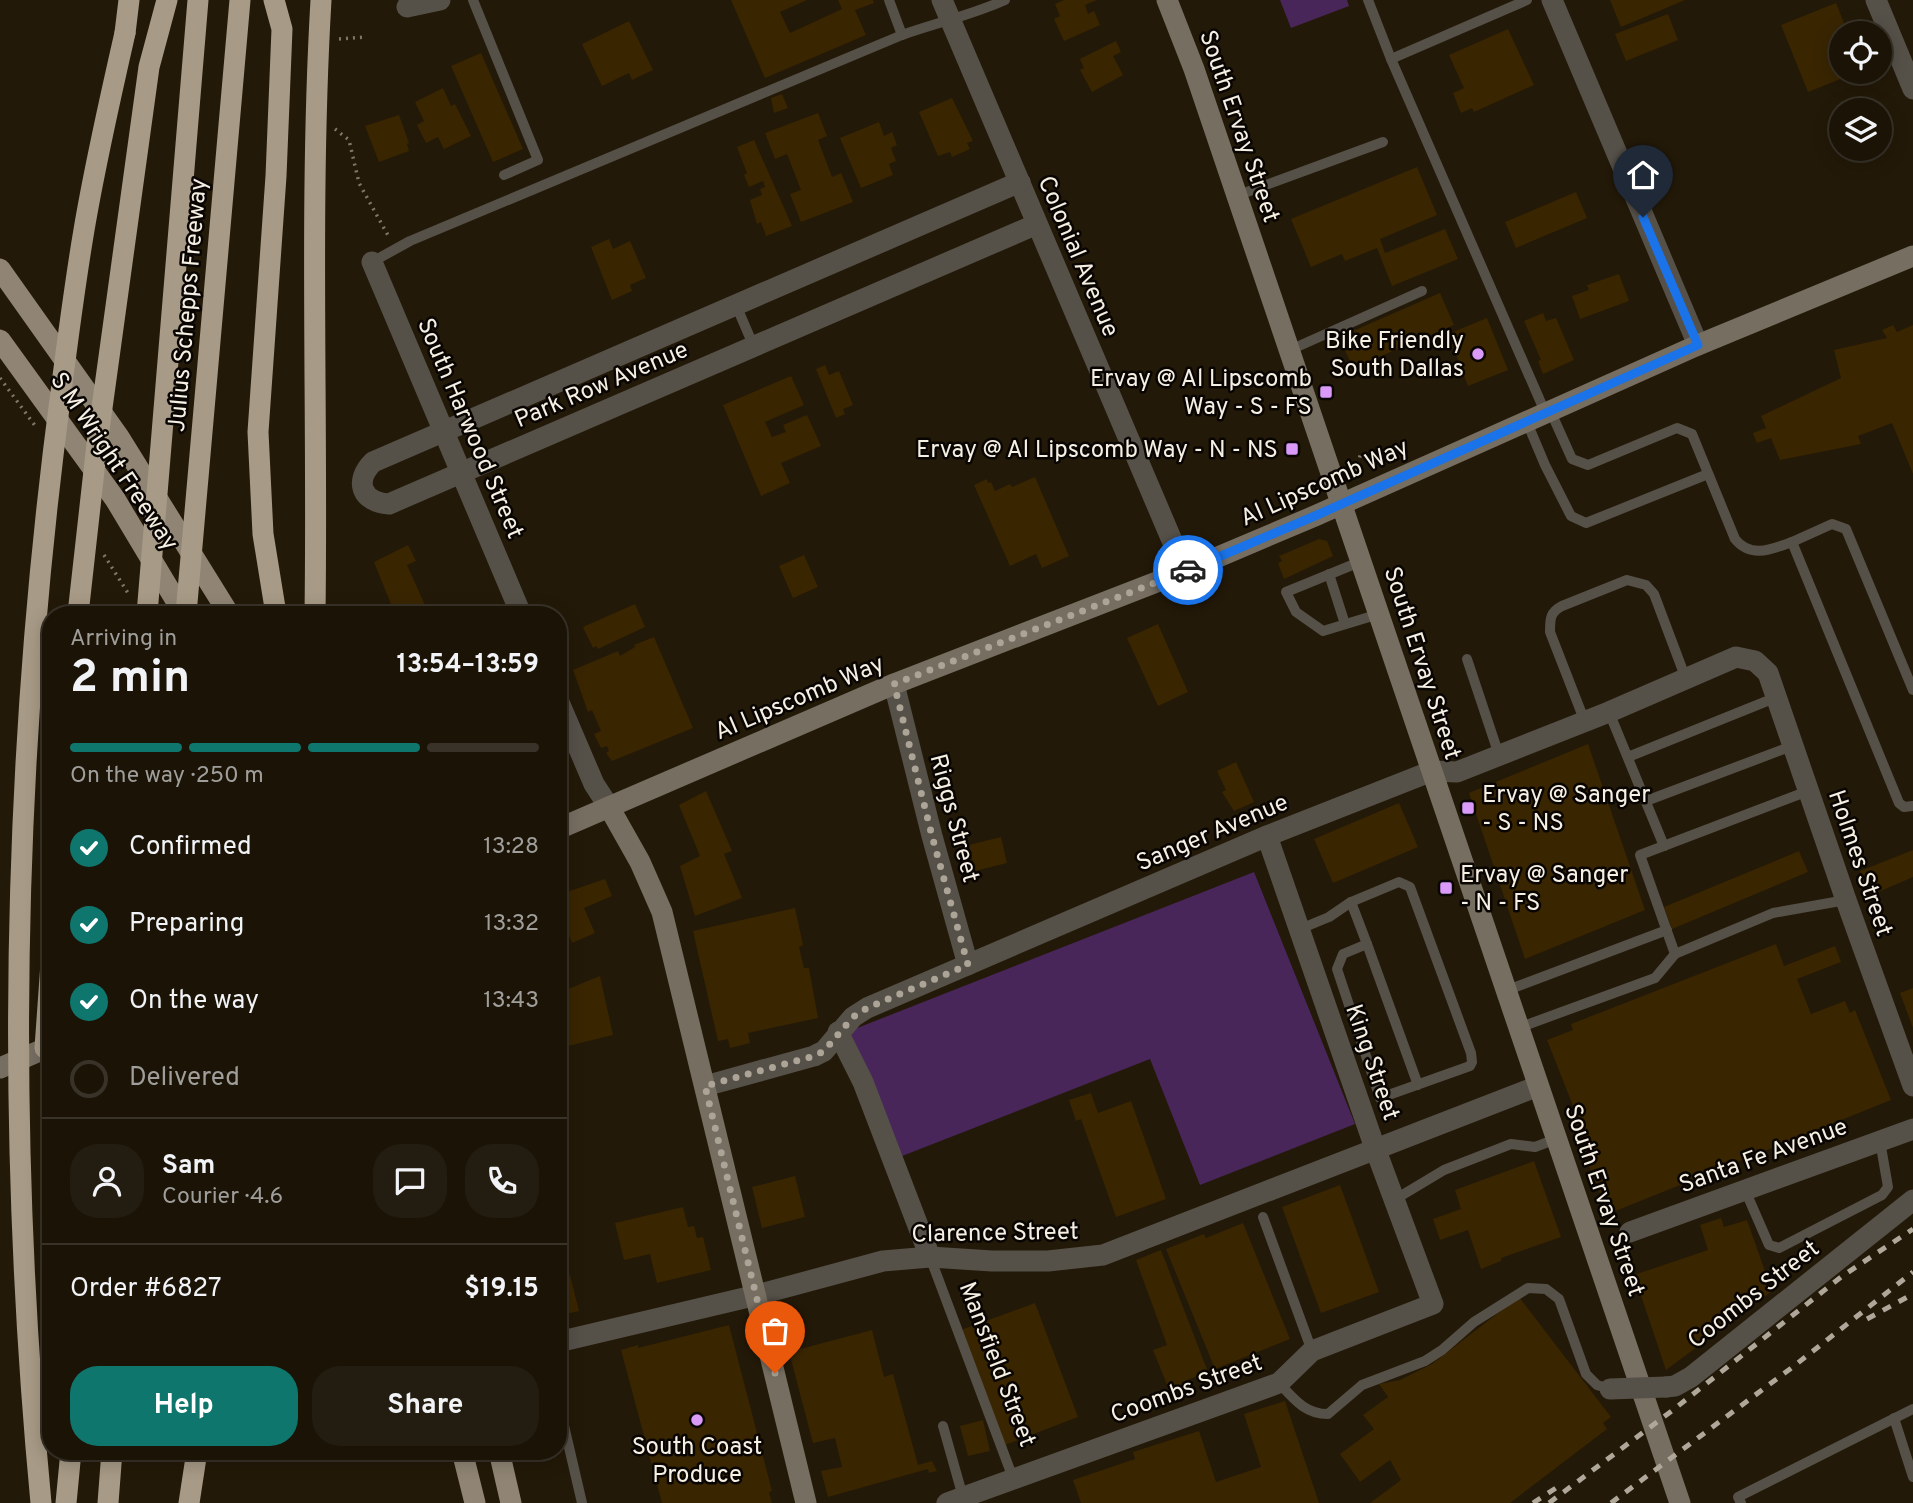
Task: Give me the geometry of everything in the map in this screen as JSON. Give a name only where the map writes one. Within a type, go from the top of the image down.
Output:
[{"type":"highway","points":[[41,1503],[29,1364],[19,1064],[23,852],[29,719],[47,509],[72,300],[98,157],[125,33],[129,0]]},
{"type":"highway","points":[[79,606],[97,444],[149,67],[167,0]]},
{"type":"highway","name":"Julius Schepps Freeway","points":[[147,606],[198,0]]},
{"type":"highway","name":"Julius Schepps Freeway","points":[[186,606],[240,0]]},
{"type":"highway","points":[[274,0],[282,29],[276,176],[258,432],[263,534],[275,606]]},
{"type":"highway","points":[[315,606],[314,337],[317,70],[321,0]]},
{"type":"highway","points":[[66,1503],[70,1460]]},
{"type":"highway","points":[[108,1503],[111,1460]]},
{"type":"highway","points":[[189,1503],[196,1460]]},
{"type":"main road","name":"S M Wright Freeway","points":[[0,269],[119,438],[224,606]]},
{"type":"main road","name":"S M Wright Freeway","points":[[0,340],[115,499],[180,606]]},
{"type":"main road","points":[[464,1460],[475,1503]]},
{"type":"main road","points":[[501,1460],[511,1503]]},
{"type":"street","points":[[407,7],[440,0]]},
{"type":"street","name":"South Ervay Street","points":[[1167,0],[1194,69],[1290,350],[1680,1503]]},
{"type":"street","points":[[1552,0],[1698,345]]},
{"type":"street","points":[[1876,0],[1913,89]]},
{"type":"street","name":"Colonial Avenue","points":[[946,9],[1185,571]]},
{"type":"street","name":"Park Row Avenue","points":[[1020,182],[373,462],[361,482],[365,495],[378,503],[389,504],[1037,224]]},
{"type":"street","name":"Al Lipscomb Way","points":[[567,825],[894,684],[1185,571],[1698,345],[1913,256]]},
{"type":"street","name":"South Harwood Street","points":[[372,262],[518,606]]},
{"type":"street","name":"Sanger Avenue","points":[[705,1086],[814,1056],[824,1051],[838,1032],[867,1008],[1267,836],[1432,771],[1457,772],[1585,722],[1736,657],[1755,661]]},
{"type":"street","name":"Holmes Street","points":[[1755,661],[1768,673],[1777,697],[1913,1086]]},
{"type":"street","name":"Riggs Street","points":[[894,684],[968,965]]},
{"type":"street","points":[[567,722],[594,784],[640,862],[662,912],[806,1503]]},
{"type":"street","name":"King Street","points":[[1267,836],[1375,1148],[1433,1304]]},
{"type":"street","name":"Mansfield Street","points":[[838,1032],[863,1082],[930,1257]]},
{"type":"street","points":[[0,1068],[42,1050]]},
{"type":"street","name":"Clarence Street","points":[[567,1340],[757,1295],[883,1261],[930,1257],[1048,1261],[1103,1255],[1538,1086]]},
{"type":"street","name":"Santa Fe Avenue","points":[[1630,1232],[1913,1129]]},
{"type":"street","name":"Coombs Street","points":[[1610,1390],[1666,1387],[1691,1377],[1913,1200]]},
{"type":"street","name":"Coombs Street","points":[[955,1500],[1279,1383],[1312,1351],[1433,1304]]},
{"type":"lane","points":[[473,0],[538,160],[504,174]]},
{"type":"lane","points":[[889,0],[902,35]]},
{"type":"lane","points":[[372,262],[410,241],[902,35],[946,9],[979,11],[1005,0]]},
{"type":"lane","points":[[1368,0],[1541,414],[1572,460],[1588,465],[1677,428],[1692,434],[1740,546],[1765,552],[1832,524],[1846,529],[1913,690]]},
{"type":"lane","points":[[1391,59],[1528,0]]},
{"type":"lane","points":[[1236,196],[1383,142]]},
{"type":"lane","points":[[1290,350],[1422,291]]},
{"type":"lane","points":[[736,305],[754,347]]},
{"type":"lane","points":[[1541,414],[1545,465],[1571,516],[1586,523],[1708,474]]},
{"type":"lane","points":[[1792,542],[1899,803],[1904,807],[1913,806]]},
{"type":"lane","points":[[1362,561],[1286,592],[1296,612],[1323,631],[1380,614]]},
{"type":"lane","points":[[1329,574],[1345,624]]},
{"type":"lane","points":[[1585,722],[1550,632],[1550,618],[1554,610],[1562,606],[1627,580],[1646,585],[1654,594],[1686,679]]},
{"type":"lane","points":[[1467,659],[1499,755]]},
{"type":"lane","points":[[1628,757],[1777,697]]},
{"type":"lane","points":[[1609,712],[1664,846]]},
{"type":"lane","points":[[1646,801],[1792,746]]},
{"type":"lane","points":[[1675,954],[1640,855],[1808,791]]},
{"type":"lane","points":[[1300,929],[1351,902],[1399,882],[1410,887],[1471,1053],[1470,1066],[1380,1098],[1337,969],[1343,954],[1367,944]]},
{"type":"lane","points":[[1518,1028],[1655,978],[1675,954],[1773,913],[1846,900]]},
{"type":"lane","points":[[1351,902],[1418,1085]]},
{"type":"lane","points":[[1505,991],[1667,930]]},
{"type":"lane","points":[[1394,1200],[1444,1170],[1511,1144],[1535,1147],[1556,1139]]},
{"type":"lane","points":[[1745,1190],[1769,1245],[1779,1248],[1882,1195],[1888,1187],[1880,1141]]},
{"type":"lane","points":[[1263,1217],[1312,1351]]},
{"type":"lane","name":"Mansfield Street","points":[[930,1257],[1010,1470],[1017,1478]]},
{"type":"lane","points":[[1279,1383],[1298,1404],[1314,1414],[1328,1414],[1362,1385],[1424,1361],[1442,1350],[1474,1322],[1528,1288],[1546,1289],[1559,1299],[1586,1374],[1597,1385],[1610,1390]]},
{"type":"lane","points":[[1741,1503],[1738,1497],[1913,1409]]},
{"type":"lane","points":[[1894,1418],[1913,1477]]},
{"type":"lane","points":[[943,1426],[955,1500]]},
{"type":"lane","points":[[567,1439],[582,1503]]},
{"type":"path","points":[[335,39],[365,37]]},
{"type":"path","points":[[333,127],[349,140],[359,183],[395,250]]},
{"type":"path","points":[[1356,471],[1361,452]]},
{"type":"shaded area","points":[[1280,0],[1347,0],[1349,6],[1291,28]]},
{"type":"shaded area","points":[[1254,872],[1355,1124],[1200,1185],[1150,1059],[897,1158],[847,1032]]},
{"type":"building","points":[[731,0],[807,0],[780,12],[790,33],[842,9],[838,0],[873,0],[874,3],[855,10],[866,35],[765,78]]},
{"type":"building","points":[[1064,0],[1097,0],[1085,5],[1088,14],[1094,11],[1100,25],[1064,41],[1054,19],[1060,16],[1055,4]]},
{"type":"building","points":[[1610,0],[1685,0],[1621,27]]},
{"type":"building","points":[[1836,3],[1843,21],[1829,21],[1829,84],[1808,92],[1781,25]]},
{"type":"building","points":[[1668,14],[1678,40],[1626,61],[1615,34]]},
{"type":"building","points":[[629,21],[653,70],[632,80],[629,73],[602,86],[582,44]]},
{"type":"building","points":[[1508,29],[1534,85],[1474,112],[1472,108],[1461,113],[1453,93],[1464,88],[1449,55]]},
{"type":"building","points":[[1116,41],[1121,52],[1113,56],[1123,75],[1092,92],[1080,70],[1084,68],[1080,59]]},
{"type":"building","points":[[481,53],[523,149],[493,162],[451,66]]},
{"type":"building","points":[[443,88],[451,106],[455,104],[471,136],[444,149],[438,137],[426,143],[417,125],[424,121],[415,102]]},
{"type":"building","points":[[782,94],[788,108],[774,113],[771,98]]},
{"type":"building","points":[[952,98],[973,141],[967,143],[970,149],[952,157],[950,152],[938,156],[919,112]]},
{"type":"building","points":[[818,113],[827,136],[818,140],[832,177],[841,173],[853,202],[801,222],[790,194],[801,190],[787,154],[775,159],[765,133]]},
{"type":"building","points":[[399,115],[409,143],[409,151],[379,162],[365,126]]},
{"type":"building","points":[[879,122],[884,136],[892,132],[897,145],[891,148],[896,161],[889,164],[893,175],[861,188],[840,138]]},
{"type":"building","points":[[754,140],[792,226],[766,236],[761,222],[757,224],[750,200],[762,195],[760,189],[765,187],[763,181],[749,187],[744,175],[747,173],[737,147]]},
{"type":"building","points":[[1417,167],[1437,215],[1380,239],[1385,253],[1445,229],[1458,259],[1392,286],[1377,248],[1345,261],[1342,254],[1311,267],[1291,219]]},
{"type":"building","points":[[1576,192],[1587,218],[1516,248],[1505,222]]},
{"type":"building","points":[[609,239],[613,249],[630,241],[646,278],[630,285],[632,291],[612,300],[591,247]]},
{"type":"building","points":[[1619,274],[1629,301],[1580,319],[1572,296],[1589,290],[1587,285]]},
{"type":"building","points":[[1440,293],[1454,325],[1353,368],[1339,337]]},
{"type":"building","points":[[1543,313],[1546,321],[1556,318],[1574,360],[1543,374],[1538,361],[1541,360],[1524,321]]},
{"type":"building","points":[[1487,318],[1508,370],[1468,386],[1448,334]]},
{"type":"building","points":[[1893,325],[1897,332],[1913,325],[1913,474],[1892,423],[1858,436],[1861,444],[1780,460],[1771,438],[1757,443],[1753,433],[1766,428],[1761,416],[1841,378],[1834,350],[1887,338],[1882,330]]},
{"type":"building","points":[[825,365],[829,375],[839,371],[853,405],[843,409],[845,414],[836,418],[816,369]]},
{"type":"building","points":[[791,376],[804,405],[765,422],[772,437],[786,432],[783,425],[807,415],[821,446],[781,463],[790,483],[761,496],[723,405]]},
{"type":"building","points":[[1035,477],[1069,556],[1042,568],[1036,554],[1010,566],[974,485],[987,479],[995,491]]},
{"type":"building","points":[[1319,539],[1327,541],[1333,556],[1284,579],[1278,563],[1282,561],[1279,556]]},
{"type":"building","points":[[408,545],[416,561],[407,565],[425,606],[392,606],[374,562]]},
{"type":"building","points":[[804,555],[818,587],[793,598],[779,566]]},
{"type":"building","points":[[635,604],[645,627],[598,649],[596,646],[593,648],[583,627]]},
{"type":"building","points":[[1158,624],[1188,692],[1158,706],[1127,638]]},
{"type":"building","points":[[654,637],[693,728],[612,761],[606,753],[609,751],[607,746],[601,748],[594,734],[601,731],[592,710],[588,712],[573,670],[618,651],[620,656],[635,647],[634,645]]},
{"type":"building","points":[[1588,744],[1645,910],[1525,959],[1469,793]]},
{"type":"building","points":[[1236,762],[1254,802],[1234,811],[1222,792],[1226,790],[1217,771]]},
{"type":"building","points":[[706,791],[732,851],[724,854],[742,898],[695,916],[680,866],[700,856],[679,805]]},
{"type":"building","points":[[1399,803],[1418,847],[1333,883],[1314,839]]},
{"type":"building","points":[[1001,837],[1007,863],[975,871],[969,845]]},
{"type":"building","points":[[1913,850],[1913,877],[1869,896],[1860,871]]},
{"type":"building","points":[[1799,851],[1808,872],[1672,929],[1664,907]]},
{"type":"building","points":[[605,879],[612,896],[584,908],[595,933],[572,943],[567,931],[567,892]]},
{"type":"building","points":[[795,908],[803,945],[799,947],[804,968],[809,968],[818,1018],[748,1033],[750,1043],[730,1048],[728,1039],[718,1041],[693,931]]},
{"type":"building","points":[[1776,944],[1784,966],[1835,946],[1841,962],[1797,979],[1811,1014],[1845,1001],[1850,1013],[1855,1010],[1891,1100],[1608,1214],[1589,1166],[1596,1164],[1547,1040],[1573,1030],[1571,1024]]},
{"type":"building","points":[[600,976],[613,1035],[567,1046],[567,989]]},
{"type":"building","points":[[1913,988],[1913,1028],[1900,993]]},
{"type":"building","points":[[1091,1093],[1098,1113],[1131,1101],[1166,1199],[1116,1217],[1081,1119],[1076,1121],[1069,1100]]},
{"type":"building","points":[[1534,1161],[1561,1237],[1501,1258],[1501,1261],[1481,1269],[1468,1230],[1440,1240],[1433,1219],[1461,1209],[1455,1190]]},
{"type":"building","points":[[795,1176],[805,1217],[762,1228],[752,1187]]},
{"type":"building","points":[[1340,1185],[1379,1292],[1321,1313],[1282,1207]]},
{"type":"building","points":[[683,1207],[688,1227],[694,1226],[697,1238],[703,1237],[711,1270],[657,1283],[650,1254],[624,1260],[615,1223]]},
{"type":"building","points":[[1721,1218],[1724,1227],[1747,1220],[1772,1291],[1666,1370],[1634,1275],[1708,1250],[1700,1225]]},
{"type":"building","points":[[1243,1223],[1290,1339],[1215,1369],[1166,1249],[1204,1234],[1206,1238]]},
{"type":"building","points":[[1161,1250],[1208,1372],[1182,1382],[1184,1387],[1170,1392],[1153,1350],[1167,1345],[1136,1260]]},
{"type":"building","points":[[570,1275],[579,1311],[567,1314],[567,1276]]},
{"type":"building","points":[[1519,1297],[1611,1417],[1603,1423],[1607,1429],[1510,1503],[1370,1503],[1401,1480],[1390,1460],[1360,1482],[1340,1454],[1374,1429],[1363,1415],[1388,1397],[1379,1384],[1400,1380],[1432,1364]]},
{"type":"building","points":[[1035,1303],[1078,1417],[1005,1445],[961,1330]]},
{"type":"building","name":"South Coast Produce","points":[[729,1325],[772,1491],[769,1492],[772,1503],[662,1503],[621,1350]]},
{"type":"building","points":[[872,1330],[884,1377],[893,1374],[918,1465],[932,1461],[937,1471],[929,1473],[928,1469],[828,1497],[821,1471],[842,1467],[835,1438],[813,1443],[789,1352]]},
{"type":"building","points":[[1285,1401],[1319,1503],[1081,1503],[1073,1480],[1135,1459],[1133,1452],[1199,1431],[1216,1482],[1261,1467],[1244,1414]]},
{"type":"building","points":[[983,1420],[990,1451],[968,1456],[960,1426]]},
{"type":"railway","points":[[1549,1503],[1673,1410],[1841,1277],[1913,1229]]},
{"type":"railway","points":[[1611,1503],[1794,1366],[1913,1272]]},
{"type":"railway","points":[[1867,1319],[1913,1294]]},
{"type":"railway","points":[[1533,1503],[1556,1488]]},
{"type":"way so far","points":[[775,1373],[705,1086],[814,1056],[824,1051],[838,1032],[867,1008],[968,965],[894,684],[1188,570]]},
{"type":"place","name":"Bike Friendly South Dallas","points":[[1478,354]]},
{"type":"place","name":"Ervay @ Al Lipscomb Way - S - FS","points":[[1326,392]]},
{"type":"place","name":"Ervay @ Al Lipscomb Way - N - NS","points":[[1292,449]]},
{"type":"place","name":"Ervay @ Sanger - S - NS","points":[[1468,808]]},
{"type":"place","name":"Ervay @ Sanger - N - FS","points":[[1446,888]]},
{"type":"place","name":"South Coast Produce","points":[[697,1420]]},
{"type":"route","points":[[1188,570],[1698,345],[1643,217]]}]
